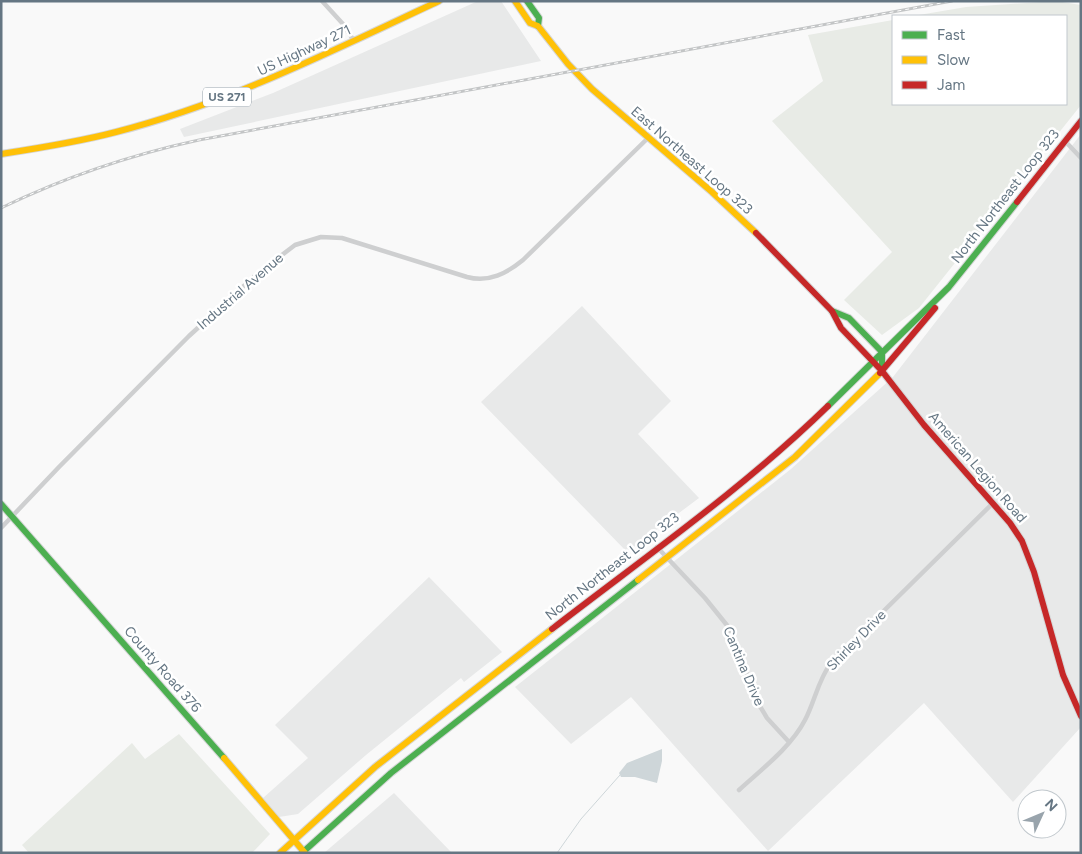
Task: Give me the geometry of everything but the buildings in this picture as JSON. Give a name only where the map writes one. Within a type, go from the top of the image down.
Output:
[{"type":"main road","name":"US Highway 271","points":[[1,154],[95,137],[184,112],[266,82],[439,1]]},
{"type":"main road","name":"East Northeast Loop 323","points":[[515,1],[530,23],[538,26],[585,82],[733,210],[832,311],[842,328],[873,360]]},
{"type":"main road","name":"East Northeast Loop 323","points":[[527,1],[539,18],[538,26]]},
{"type":"main road","name":"North Northeast Loop 323","points":[[303,852],[367,793],[794,457],[882,371],[909,340],[1081,121]]},
{"type":"main road","name":"North Northeast Loop 323","points":[[280,853],[364,776],[785,446],[873,360],[912,325],[949,287]]},
{"type":"main road","name":"East Northeast Loop 323","points":[[832,311],[850,318],[882,352]]},
{"type":"main road","points":[[882,352],[882,371]]},
{"type":"main road","name":"American Legion Road","points":[[873,360],[917,417],[1015,529],[1027,548],[1064,678],[1081,716]]},
{"type":"main road","points":[[785,446],[794,457]]},
{"type":"main road","name":"County Road 376","points":[[1,504],[159,682],[303,852]]},
{"type":"main road","points":[[616,579],[625,590]]},
{"type":"main road","points":[[440,716],[448,728]]},
{"type":"street","points":[[322,1],[343,24],[354,41]]},
{"type":"street","name":"Industrial Avenue","points":[[1,528],[189,336],[257,274],[295,245],[321,237],[342,238],[467,277],[492,278],[508,272],[524,260],[648,138]]},
{"type":"street","points":[[1064,142],[1081,158]]},
{"type":"street","name":"Shirley Drive","points":[[739,790],[790,742],[805,720],[822,677],[831,663],[993,503]]},
{"type":"street","name":"Cantina Drive","points":[[657,547],[707,600],[730,629],[758,704],[767,718],[790,742]]},
{"type":"shaded area","points":[[478,1],[501,1],[541,61],[184,137],[180,129],[273,93]]},
{"type":"shaded area","points":[[1056,1],[1081,5],[1081,105],[919,308],[882,335],[844,300],[892,252],[772,121],[823,81],[808,35],[892,20],[892,105],[1067,105],[1067,15],[919,15],[966,7]]},
{"type":"shaded area","points":[[1081,134],[1081,727],[1025,789],[1017,789],[1017,798],[1013,802],[924,703],[768,851],[631,697],[571,744],[515,687],[791,469],[893,377]]},
{"type":"shaded area","points":[[582,306],[671,401],[638,434],[699,498],[627,552],[481,402]]},
{"type":"shaded area","points":[[429,577],[502,652],[464,682],[461,678],[366,755],[298,814],[279,817],[263,798],[308,758],[275,725]]},
{"type":"shaded area","points":[[179,734],[270,834],[252,853],[29,853],[22,845],[132,743],[145,759]]},
{"type":"shaded area","points":[[662,749],[662,761],[657,783],[635,777],[621,777],[619,773],[627,763]]},
{"type":"shaded area","points":[[394,793],[452,853],[324,853]]},
{"type":"waterway","points":[[557,853],[581,819],[620,775]]},
{"type":"railway","points":[[1,208],[49,186],[98,168],[199,140],[952,1]]},
{"type":"traffic: fast","points":[[527,1],[539,18],[538,26]]},
{"type":"traffic: fast","points":[[828,406],[949,287],[1017,202]]},
{"type":"traffic: fast","points":[[832,311],[849,318],[882,352],[882,371]]},
{"type":"traffic: fast","points":[[1,504],[224,758]]},
{"type":"traffic: fast","points":[[302,853],[391,773],[638,580]]},
{"type":"traffic: slow","points":[[1,154],[102,136],[199,106],[280,74],[439,1]]},
{"type":"traffic: slow","points":[[515,1],[530,23],[538,26],[568,64],[592,89],[712,192],[756,233]]},
{"type":"traffic: slow","points":[[638,580],[795,457],[880,373]]},
{"type":"traffic: slow","points":[[280,853],[375,767],[552,629]]},
{"type":"traffic: slow","points":[[224,758],[305,853]]},
{"type":"traffic: jam","points":[[1017,202],[1081,121]]},
{"type":"traffic: jam","points":[[756,233],[832,311],[841,328],[882,371]]},
{"type":"traffic: jam","points":[[880,373],[935,308]]},
{"type":"traffic: jam","points":[[882,371],[924,425],[1010,523],[1022,541],[1034,572],[1063,675],[1081,716]]},
{"type":"traffic: jam","points":[[552,629],[728,494],[828,406]]}]
